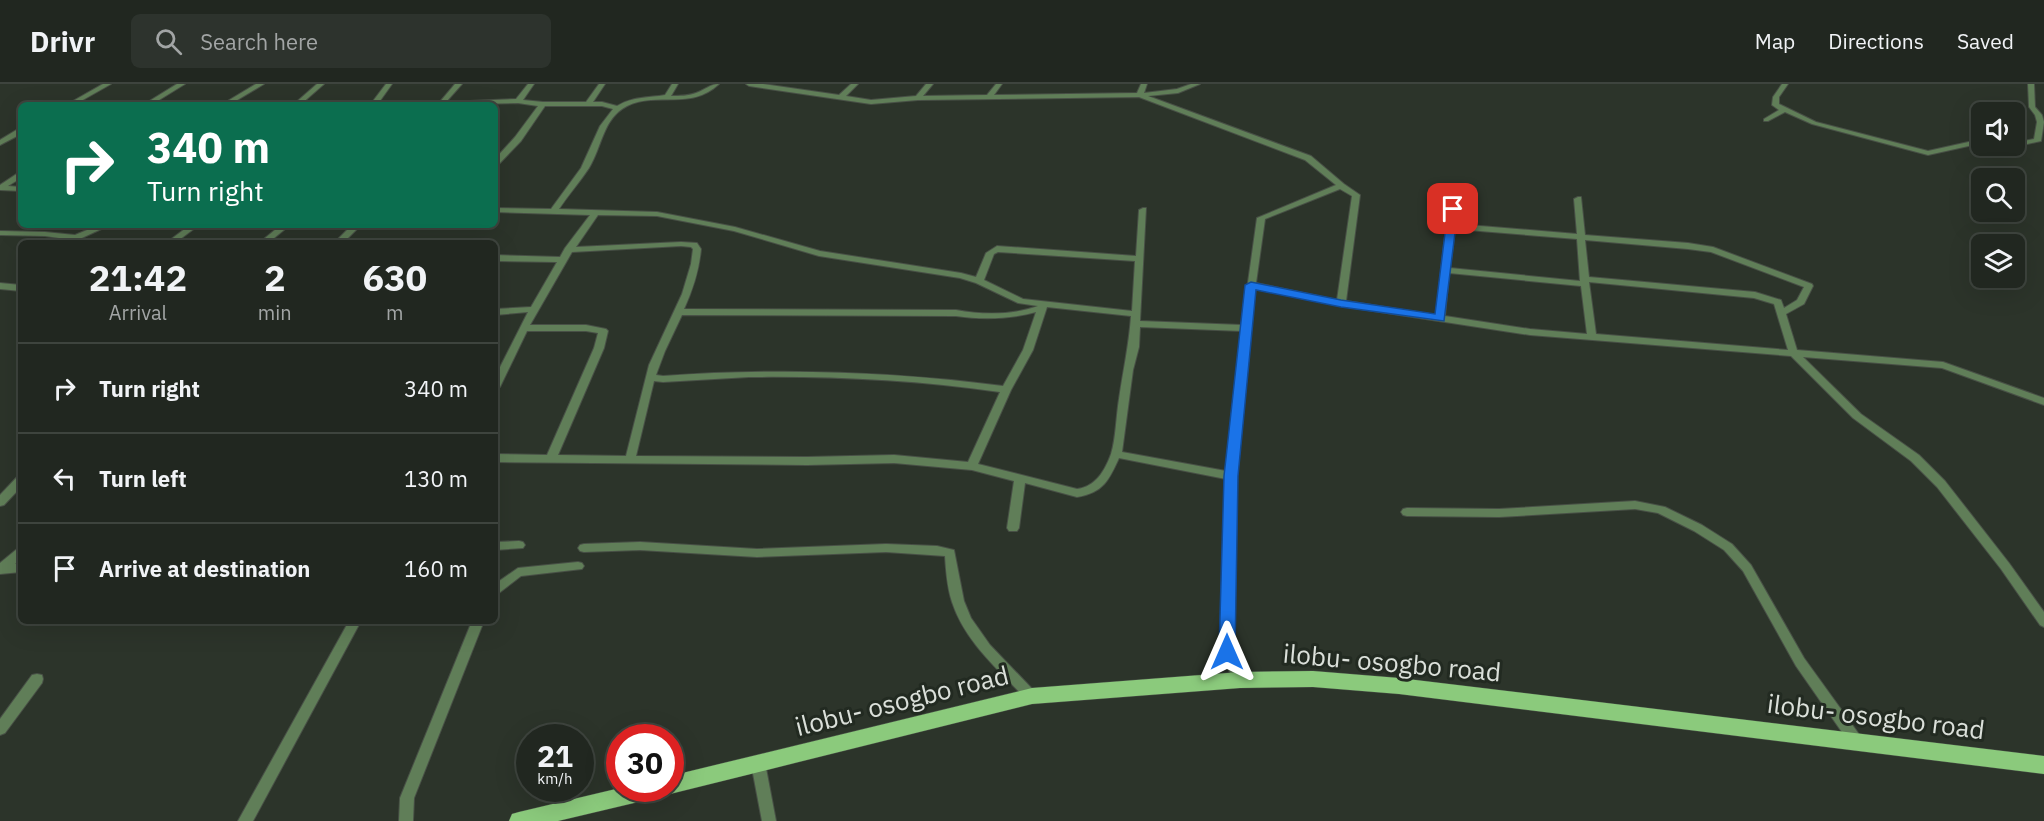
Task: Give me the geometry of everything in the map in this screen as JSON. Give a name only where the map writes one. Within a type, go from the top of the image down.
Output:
[{"type":"main road","name":"ilobu- osogbo road","points":[[684,782],[1032,696],[1240,680],[1313,679],[1399,686],[2044,765]]},
{"type":"main road","points":[[519,821],[606,801]]},
{"type":"street","points":[[75,102],[108,84]]},
{"type":"street","points":[[151,102],[182,84]]},
{"type":"street","points":[[229,102],[261,84]]},
{"type":"street","points":[[300,102],[321,84]]},
{"type":"street","points":[[375,102],[389,84]]},
{"type":"street","points":[[443,102],[459,84]]},
{"type":"street","points":[[518,101],[531,84]]},
{"type":"street","points":[[589,103],[602,84]]},
{"type":"street","points":[[658,99],[668,96],[675,84]]},
{"type":"street","points":[[554,211],[589,162],[604,122],[617,108],[633,100],[690,99],[703,95],[716,84]]},
{"type":"street","points":[[749,84],[871,102],[918,98],[1067,93],[1139,95],[1178,91],[1197,84]]},
{"type":"street","points":[[840,98],[855,84]]},
{"type":"street","points":[[918,98],[930,84]]},
{"type":"street","points":[[989,97],[999,84]]},
{"type":"street","points":[[1139,95],[1144,84]]},
{"type":"street","points":[[1785,84],[1774,102],[1784,110],[1856,136],[1928,153],[1971,143]]},
{"type":"street","points":[[2025,143],[2037,141],[2041,122],[2040,114],[2032,107],[2031,84]]},
{"type":"street","points":[[1139,95],[1308,158],[1341,186],[1356,195],[1341,303]]},
{"type":"street","points":[[498,102],[589,103],[617,108]]},
{"type":"street","points":[[498,160],[518,139],[543,104]]},
{"type":"street","points":[[1766,120],[1784,110]]},
{"type":"street","points":[[0,143],[18,133]]},
{"type":"street","points":[[0,188],[18,177]]},
{"type":"street","points":[[1240,680],[1227,652],[1231,476],[1251,285],[1261,218],[1341,186]]},
{"type":"street","points":[[0,188],[18,189]]},
{"type":"street","points":[[1578,199],[1592,338]]},
{"type":"street","points":[[1440,318],[1453,209]]},
{"type":"street","points":[[498,210],[657,214],[754,233],[819,253],[979,280],[1021,301],[1136,319],[1247,328]]},
{"type":"street","points":[[498,458],[894,459],[972,466],[1066,492],[1087,493],[1100,485],[1116,454],[1136,319],[1138,259],[1143,210]]},
{"type":"street","points":[[498,376],[568,249],[596,212]]},
{"type":"street","points":[[1452,226],[1580,235],[1713,250],[1809,286],[1801,302],[1782,312]]},
{"type":"street","points":[[73,240],[99,228]]},
{"type":"street","points":[[174,240],[191,228]]},
{"type":"street","points":[[267,240],[282,228]]},
{"type":"street","points":[[341,240],[354,228]]},
{"type":"street","points":[[0,232],[45,234],[67,240]]},
{"type":"street","points":[[568,249],[694,245],[697,249],[697,259],[680,312],[667,333],[651,377],[630,460]]},
{"type":"street","points":[[979,280],[990,253],[997,249],[1138,259]]},
{"type":"street","points":[[498,258],[562,260]]},
{"type":"street","points":[[1446,270],[1773,298],[1778,302],[1782,312],[1793,352],[1857,416],[1915,458],[1941,484],[2005,566],[2044,622]]},
{"type":"street","points":[[4,286],[18,279]]},
{"type":"street","points":[[1251,285],[1341,303],[1592,338],[1943,365],[2044,402]]},
{"type":"street","points":[[680,312],[973,316],[1029,312],[1042,305]]},
{"type":"street","points":[[972,466],[1006,390],[1028,350],[1042,305]]},
{"type":"street","points":[[498,312],[534,309]]},
{"type":"street","points":[[524,328],[586,328],[603,331],[599,348],[551,459]]},
{"type":"street","points":[[651,377],[663,379],[741,373],[809,373],[959,382],[1006,390]]},
{"type":"street","points":[[1116,454],[1231,476]]},
{"type":"street","points":[[1013,528],[1020,479]]},
{"type":"street","points":[[0,502],[18,483]]},
{"type":"street","points":[[1407,512],[1509,513],[1635,505],[1661,510],[1698,528],[1728,547],[1747,568],[1800,662],[1856,741]]},
{"type":"street","points":[[498,546],[519,545]]},
{"type":"street","points":[[584,548],[640,546],[757,553],[886,548],[936,550],[951,553],[952,578],[960,611],[979,644],[1032,696]]},
{"type":"street","points":[[2,569],[18,555]]},
{"type":"street","points":[[498,588],[518,572],[578,566]]},
{"type":"street","points":[[2,569],[18,568]]},
{"type":"street","points":[[245,821],[353,624]]},
{"type":"street","points":[[406,821],[407,798],[477,624]]},
{"type":"street","points":[[0,729],[37,679]]},
{"type":"street","points":[[758,763],[769,821]]},
{"type":"route","points":[[1227,652],[1231,476],[1251,285],[1341,303],[1440,318],[1453,209]]}]
